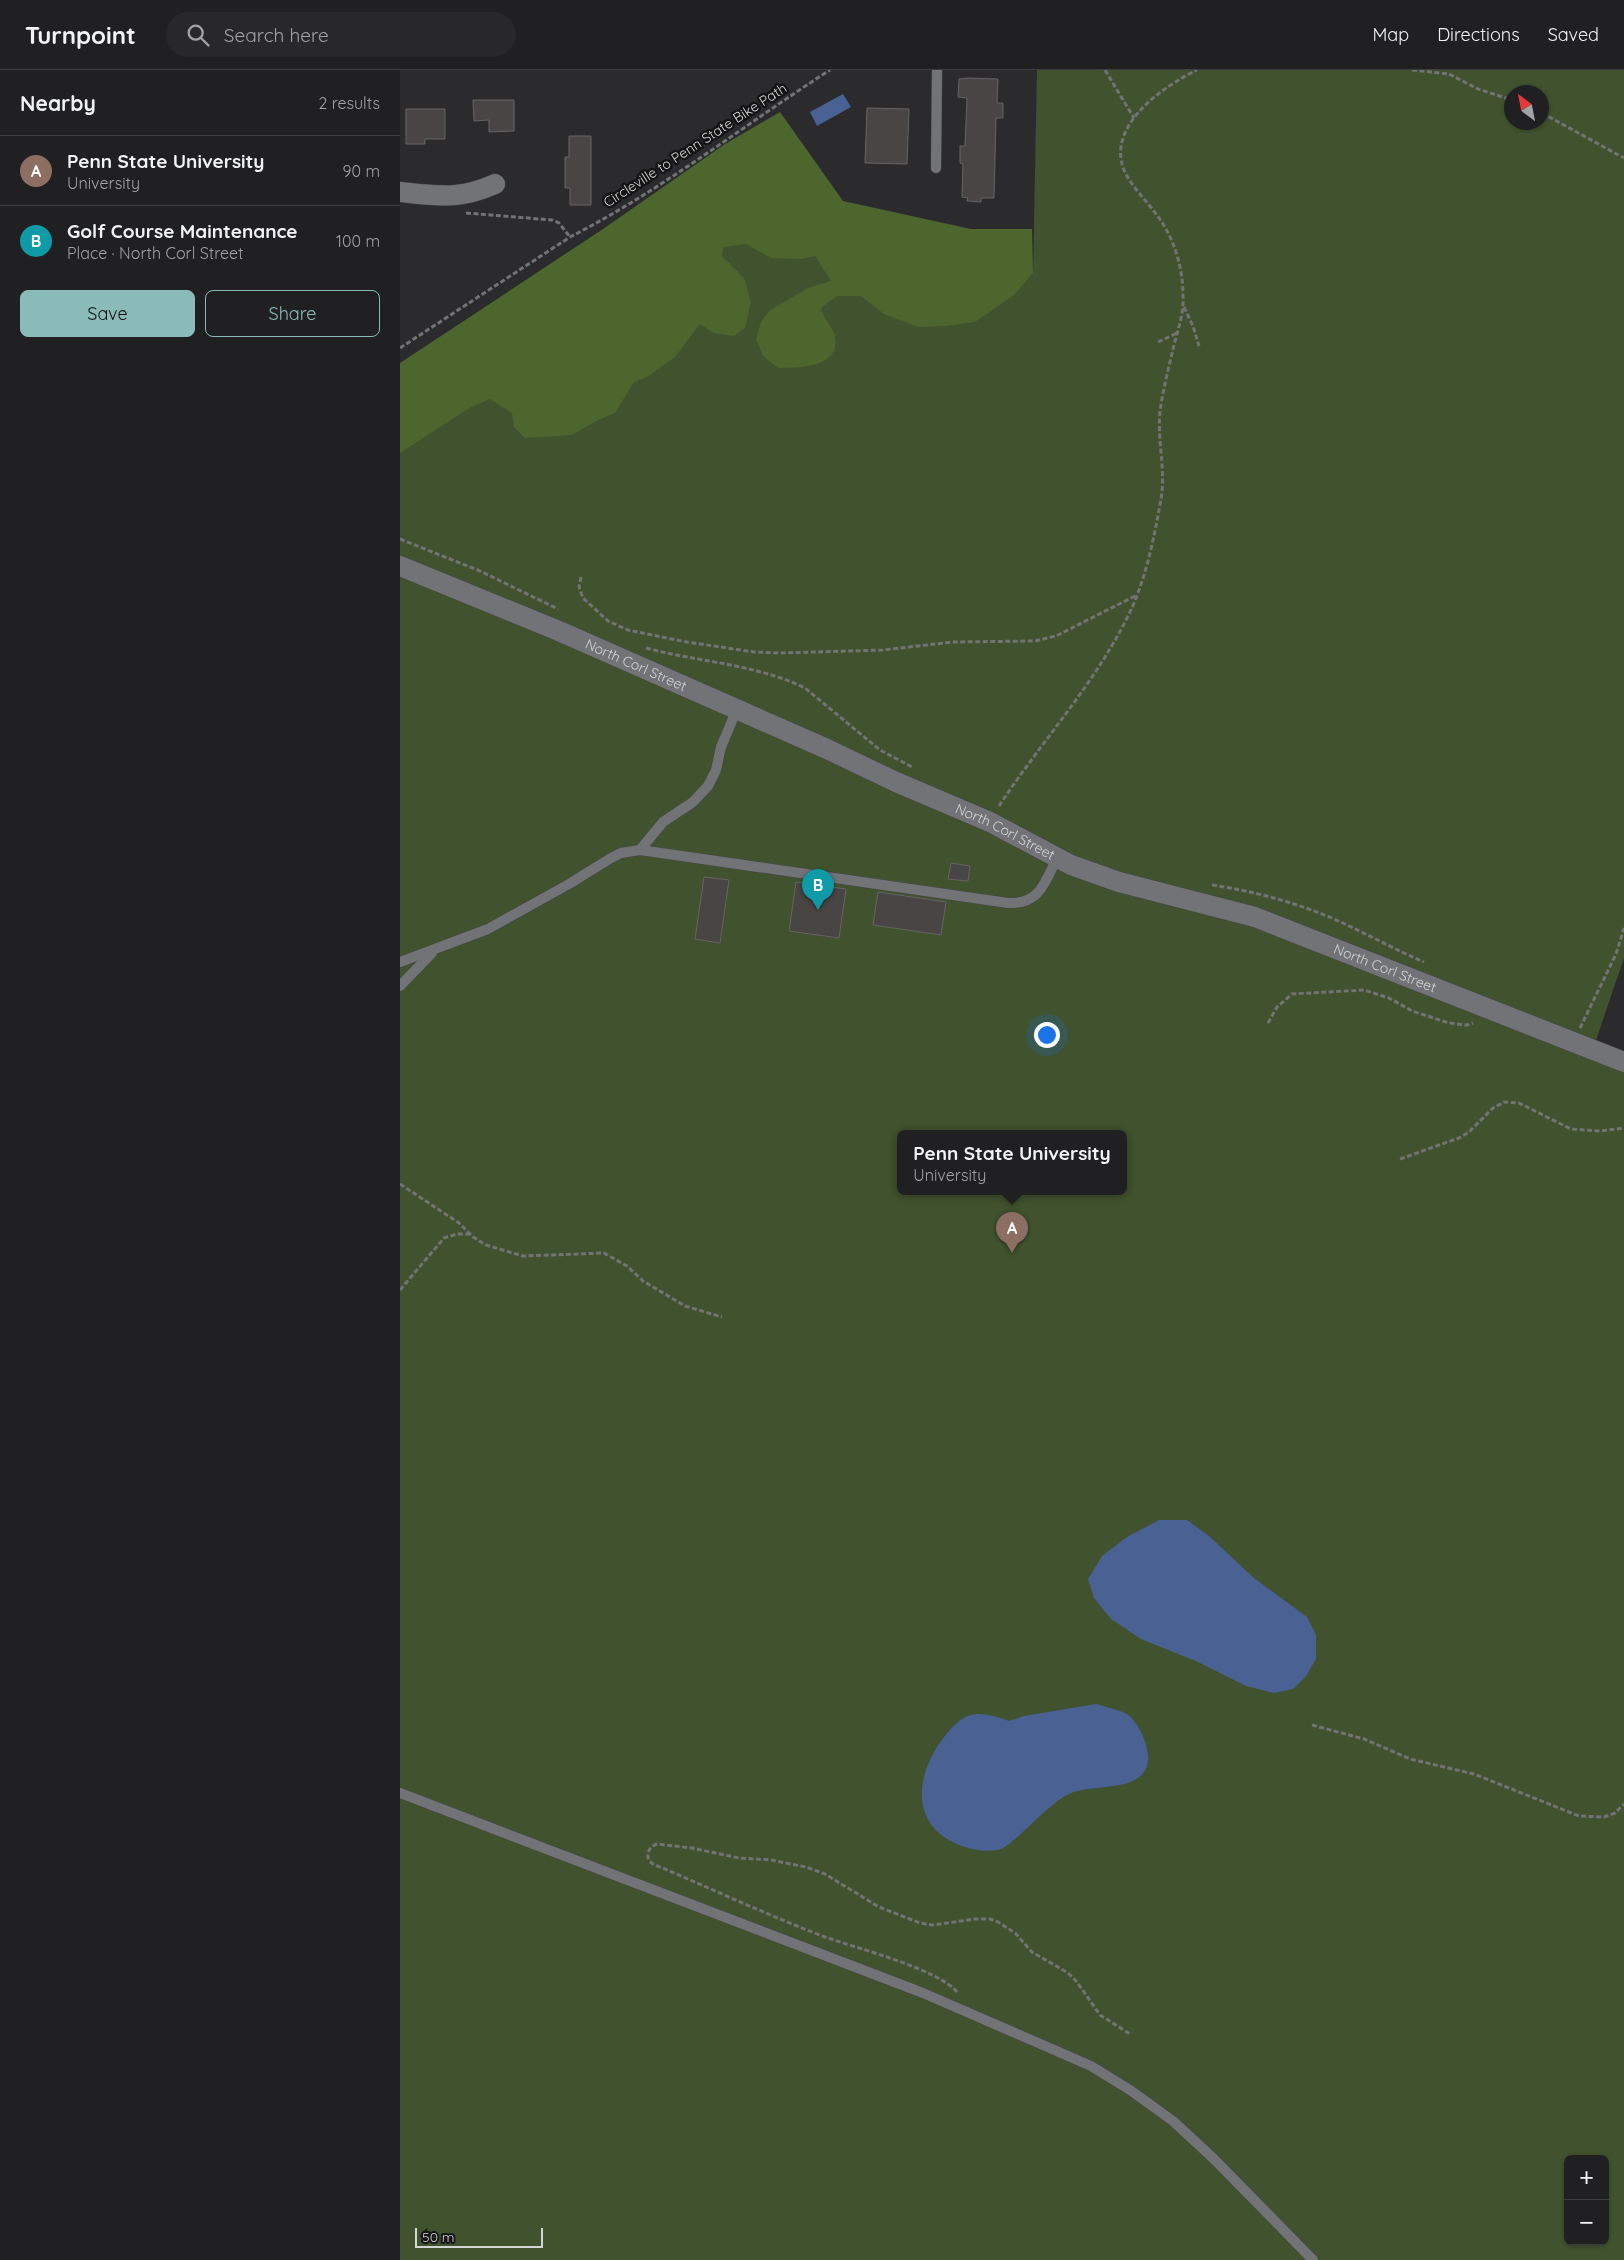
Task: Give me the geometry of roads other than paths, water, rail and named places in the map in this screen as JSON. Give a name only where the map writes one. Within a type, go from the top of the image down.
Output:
[{"type":"street","points":[[400,192],[448,197],[464,196],[495,184]]},
{"type":"street","name":"North Corl Street","points":[[400,566],[559,631],[827,749],[896,782],[996,811],[1057,858],[1119,882],[1255,917],[1481,1005],[1578,1033],[1624,1062]]},
{"type":"lane","points":[[936,168],[938,70]]},
{"type":"lane","points":[[640,850],[663,822],[693,802],[708,786],[716,770],[722,747],[737,709]]},
{"type":"lane","points":[[400,962],[488,929],[621,853],[640,850],[1014,903],[1030,901],[1038,894],[1057,858]]},
{"type":"lane","points":[[400,986],[435,950]]},
{"type":"lane","points":[[403,1798],[923,1992],[1074,2058],[1130,2090],[1172,2121],[1214,2159],[1313,2260]]},
{"type":"water","points":[[843,94],[851,107],[817,126],[810,112]]},
{"type":"water","points":[[1159,1520],[1187,1520],[1209,1536],[1254,1578],[1307,1617],[1316,1635],[1316,1659],[1306,1676],[1293,1689],[1274,1693],[1246,1686],[1198,1662],[1141,1639],[1111,1619],[1094,1598],[1088,1579],[1102,1556],[1127,1537]]},
{"type":"water","points":[[1096,1704],[1125,1713],[1135,1722],[1143,1736],[1148,1752],[1147,1766],[1142,1775],[1124,1784],[1069,1794],[1051,1806],[1012,1841],[998,1850],[971,1849],[962,1846],[945,1838],[933,1827],[926,1815],[922,1801],[922,1786],[932,1756],[941,1741],[960,1720],[978,1714],[1009,1721],[1024,1716]]},
{"type":"place","name":"Golf Course Maintenance","points":[[818,910]]},
{"type":"place","name":"Penn State University","points":[[1012,1253]]}]
